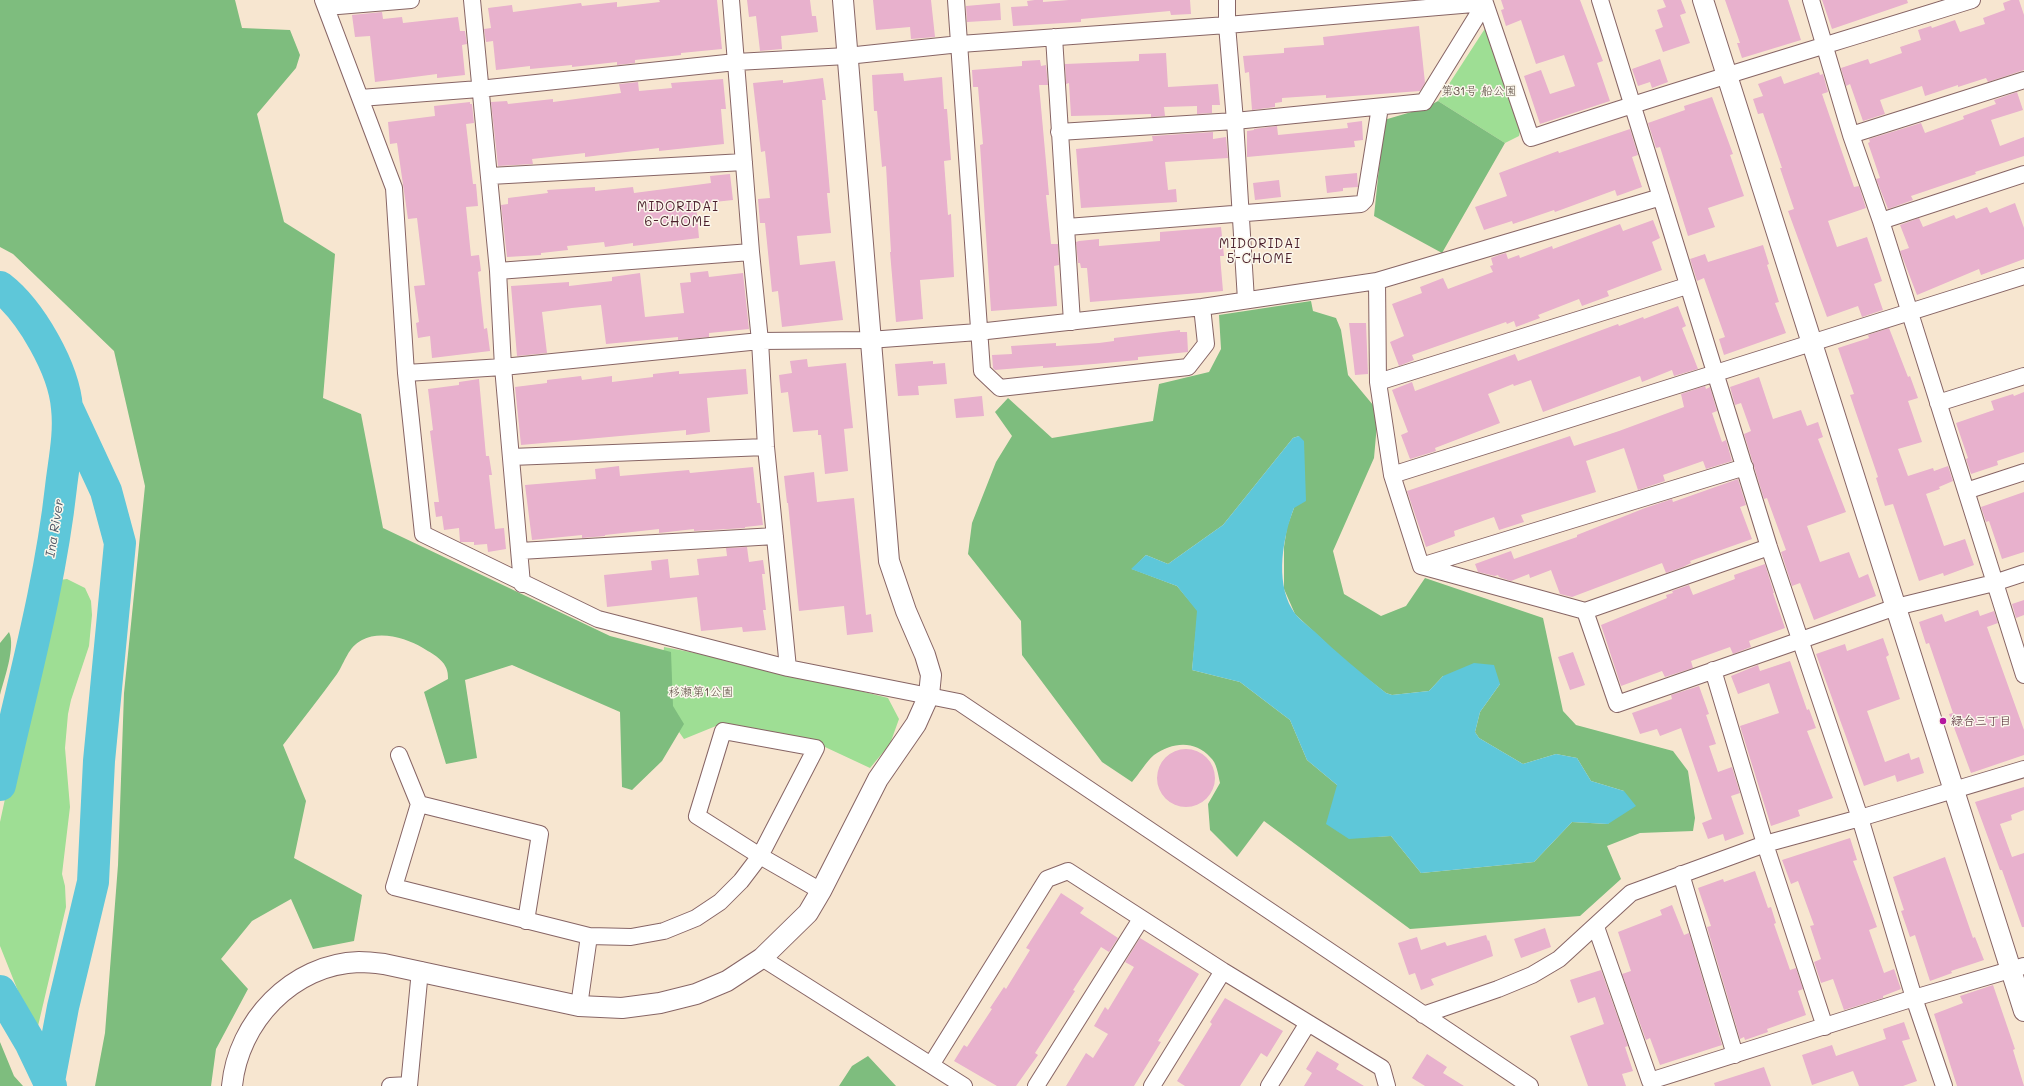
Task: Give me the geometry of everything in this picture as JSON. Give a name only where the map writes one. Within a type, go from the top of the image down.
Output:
[{"type":"street","points":[[411,0],[324,4],[394,188],[406,373],[423,534],[522,584],[598,619],[788,668],[959,702],[1530,1086]]},
{"type":"street","points":[[472,0],[479,89],[490,176],[498,271],[503,368],[522,584]]},
{"type":"street","points":[[731,0],[751,252],[760,341],[766,447],[788,668]]},
{"type":"street","points":[[232,1086],[234,1067],[241,1045],[252,1025],[266,1007],[287,988],[315,973],[333,966],[358,962],[384,964],[420,970],[579,1006],[622,1008],[660,1003],[696,994],[727,981],[762,958],[808,913],[821,891],[878,779],[916,724],[929,695],[931,675],[889,561],[843,0]]},
{"type":"street","points":[[956,0],[978,332],[982,371],[1000,388],[1188,366],[1206,344],[1202,307]]},
{"type":"street","points":[[1227,0],[1227,25],[1235,121],[1246,300]]},
{"type":"street","points":[[1600,0],[1687,286],[1769,547],[1860,818],[1914,998],[1944,1086]]},
{"type":"street","points":[[1703,0],[1728,74],[1954,790],[2017,968],[2024,1011]]},
{"type":"street","points":[[1811,0],[1851,135],[1881,221],[1908,313],[2024,675]]},
{"type":"street","points":[[1485,1],[1531,138],[1632,104],[1728,74],[1824,47],[1972,0]]},
{"type":"street","points":[[360,98],[479,89],[736,62],[847,56],[960,44],[1227,25],[1485,1]]},
{"type":"street","points":[[1059,132],[1235,121],[1424,102],[1485,1]]},
{"type":"street","points":[[1054,37],[1059,132],[1068,227],[1072,322]]},
{"type":"street","points":[[1851,135],[2024,80]]},
{"type":"street","points":[[1068,227],[1360,204],[1365,200],[1380,107]]},
{"type":"street","points":[[490,176],[744,162]]},
{"type":"street","points":[[1881,221],[2024,174]]},
{"type":"street","points":[[406,373],[503,368],[760,341],[870,340],[978,332],[1202,307],[1377,282],[1661,197]]},
{"type":"street","points":[[498,271],[751,252]]},
{"type":"street","points":[[1392,475],[2024,276]]},
{"type":"street","points":[[1377,282],[1378,382],[1392,475],[1421,566]]},
{"type":"street","points":[[1378,382],[1687,286]]},
{"type":"street","points":[[1938,403],[2024,376]]},
{"type":"street","points":[[511,457],[766,447]]},
{"type":"street","points":[[1421,566],[1745,467]]},
{"type":"street","points":[[1966,491],[2024,472]]},
{"type":"street","points":[[520,551],[775,536]]},
{"type":"street","points":[[1421,566],[1585,611],[1769,547]]},
{"type":"street","points":[[1585,611],[1617,704],[1896,607],[1994,583],[2024,573]]},
{"type":"street","points":[[1713,670],[1765,844],[1824,1027]]},
{"type":"street","points":[[399,755],[419,804],[394,887],[526,922],[589,936],[631,937],[664,931],[696,918],[720,902],[740,881],[760,856],[816,748],[723,732],[697,816],[760,856],[821,891]]},
{"type":"street","points":[[1423,1015],[1532,975],[1559,959],[1632,893],[1765,844],[1860,818],[2024,769]]},
{"type":"street","points":[[419,804],[540,834],[526,922]]},
{"type":"street","points":[[931,1065],[1047,879],[1068,871],[1223,971],[1382,1068],[1387,1086]]},
{"type":"street","points":[[1682,874],[1735,1056]]},
{"type":"street","points":[[1036,1086],[1141,919]]},
{"type":"street","points":[[1596,927],[1650,1081],[1735,1056],[1914,998],[2017,968]]},
{"type":"street","points":[[579,1006],[589,936]]},
{"type":"street","points":[[762,958],[964,1086]]},
{"type":"street","points":[[390,1086],[409,1085],[420,970]]},
{"type":"street","points":[[1152,1086],[1223,971]]},
{"type":"street","points":[[1269,1086],[1308,1023]]},
{"type":"green space","points":[[0,0],[235,0],[242,28],[290,30],[300,55],[296,68],[257,114],[284,222],[335,254],[323,398],[361,414],[383,528],[610,636],[671,652],[673,706],[684,724],[662,761],[632,790],[622,787],[620,712],[512,665],[465,680],[477,758],[446,764],[424,692],[448,679],[448,673],[444,664],[437,657],[417,644],[393,636],[369,637],[357,643],[347,655],[337,674],[324,692],[283,745],[306,801],[294,858],[362,895],[354,941],[313,949],[291,899],[252,921],[221,959],[248,989],[216,1049],[211,1086],[95,1086],[105,1033],[118,865],[124,693],[145,486],[114,351],[13,254],[0,247]]},
{"type":"green space","name":"第31号 船公園","points":[[1486,27],[1521,126],[1519,136],[1505,143],[1438,101]]},
{"type":"green space","points":[[1438,101],[1505,143],[1442,253],[1374,216],[1384,120],[1425,108]]},
{"type":"green space","points":[[1311,301],[1313,311],[1336,318],[1341,330],[1348,375],[1373,405],[1377,424],[1374,458],[1333,551],[1344,594],[1381,616],[1406,606],[1425,578],[1543,618],[1563,711],[1576,725],[1673,751],[1688,771],[1695,818],[1693,831],[1640,833],[1607,846],[1621,879],[1580,916],[1410,929],[1264,821],[1237,857],[1210,830],[1208,804],[1220,783],[1216,765],[1210,757],[1204,752],[1190,745],[1176,745],[1168,747],[1154,755],[1132,782],[1102,762],[1022,655],[1021,621],[968,554],[972,523],[996,462],[1012,436],[995,412],[1008,398],[1052,438],[1153,421],[1159,384],[1209,372],[1221,349],[1219,315]],"holes":[[[1299,436],[1294,508],[1287,527],[1284,547],[1284,589],[1295,614],[1347,663],[1386,693],[1392,695],[1429,691],[1443,676],[1500,684],[1480,712],[1475,732],[1479,738],[1523,764],[1556,754],[1577,758],[1591,781],[1624,791],[1608,824],[1572,822],[1534,862],[1421,873],[1391,836],[1349,838],[1337,785],[1307,760],[1290,720],[1240,682],[1192,670],[1198,611],[1177,586],[1132,569],[1146,555],[1168,564],[1223,525],[1293,438]]]},
{"type":"green space","points":[[67,579],[85,588],[91,601],[92,615],[89,646],[71,700],[68,714],[65,748],[70,807],[62,874],[65,886],[66,907],[38,1026],[20,996],[0,946],[0,822],[47,605],[60,580]]},
{"type":"green space","points":[[9,632],[11,638],[10,654],[0,695],[0,643]]},
{"type":"green space","name":"移瀬第1公園","points":[[664,647],[758,665],[888,698],[899,719],[890,744],[870,768],[825,747],[716,726],[684,739],[667,715],[661,675]]},
{"type":"green space","points":[[0,1042],[14,1076],[23,1086],[0,1086]]},
{"type":"green space","points":[[868,1056],[896,1086],[839,1086],[852,1066]]},
{"type":"water","points":[[1299,436],[1304,441],[1306,501],[1294,508],[1290,519],[1282,558],[1282,572],[1287,598],[1296,615],[1358,670],[1386,693],[1392,695],[1429,691],[1443,676],[1474,663],[1494,665],[1500,684],[1480,712],[1475,732],[1479,738],[1523,764],[1556,754],[1577,758],[1591,781],[1624,791],[1636,806],[1608,824],[1572,822],[1534,862],[1421,873],[1391,836],[1349,839],[1326,824],[1337,785],[1307,760],[1290,720],[1240,682],[1192,670],[1197,611],[1177,586],[1131,569],[1146,555],[1168,564],[1223,525],[1293,438]]},
{"type":"building","points":[[659,0],[717,0],[722,49],[635,60],[635,63],[617,65],[617,62],[572,67],[572,65],[530,69],[530,66],[496,70],[493,41],[486,42],[484,29],[491,28],[488,8],[512,5],[513,12],[581,3],[582,6],[617,2],[617,7],[660,2]]},
{"type":"building","points":[[747,0],[810,0],[812,16],[816,16],[818,32],[781,36],[782,49],[760,51],[756,16],[749,17]]},
{"type":"building","points":[[873,0],[931,0],[935,37],[911,39],[910,27],[876,30]]},
{"type":"building","points":[[1043,0],[1043,2],[1069,0],[1190,0],[1191,14],[1171,15],[1170,11],[1081,19],[1081,22],[1013,26],[1011,7],[1028,6],[1027,1]]},
{"type":"building","points":[[1501,0],[1580,0],[1603,61],[1597,63],[1610,101],[1540,124],[1524,76],[1541,70],[1550,94],[1575,86],[1564,55],[1536,64],[1521,20],[1506,26],[1501,10],[1504,9]]},
{"type":"building","points":[[1663,0],[1681,0],[1686,13],[1680,15],[1690,43],[1663,52],[1655,30],[1663,27],[1657,10],[1666,7]]},
{"type":"building","points":[[1725,0],[1788,0],[1801,40],[1742,58],[1737,43],[1740,43]]},
{"type":"building","points":[[1822,0],[1907,0],[1908,3],[1832,29]]},
{"type":"building","points":[[2011,0],[2019,0],[2024,15],[2024,70],[1988,82],[1986,78],[1958,87],[1958,85],[1925,96],[1922,86],[1880,100],[1885,114],[1863,121],[1850,84],[1846,86],[1841,68],[1868,59],[1870,64],[1902,53],[1900,47],[1921,40],[1918,30],[1931,26],[1932,28],[1955,20],[1960,32],[1985,24],[1983,18],[2005,10],[2003,3]]},
{"type":"building","points":[[1000,3],[1001,20],[967,22],[966,6]]},
{"type":"building","points":[[382,12],[383,19],[402,17],[403,23],[458,17],[460,31],[465,31],[467,44],[462,45],[465,75],[437,78],[437,74],[375,82],[370,36],[355,37],[352,15]]},
{"type":"building","points":[[1419,26],[1425,83],[1420,91],[1326,98],[1326,95],[1282,98],[1282,102],[1275,103],[1275,107],[1252,110],[1249,72],[1245,73],[1243,56],[1284,53],[1284,48],[1324,45],[1323,37]]},
{"type":"building","points":[[1166,53],[1168,87],[1218,84],[1220,105],[1212,105],[1212,113],[1197,114],[1197,106],[1164,107],[1165,116],[1151,117],[1151,114],[1071,116],[1069,83],[1066,84],[1065,64],[1139,61],[1139,54]]},
{"type":"building","points":[[1660,59],[1668,82],[1652,88],[1650,82],[1638,86],[1632,69]]},
{"type":"building","points":[[1040,60],[1041,66],[1046,65],[1048,85],[1039,85],[1049,195],[1046,195],[1051,244],[1058,244],[1059,265],[1054,266],[1057,306],[991,311],[980,145],[983,144],[978,87],[973,87],[972,70],[1022,66],[1022,61]]},
{"type":"building","points":[[1819,72],[1820,75],[1823,74],[1828,92],[1822,94],[1854,187],[1859,186],[1866,208],[1828,221],[1837,247],[1867,237],[1882,281],[1874,284],[1883,310],[1862,317],[1858,306],[1827,317],[1788,211],[1794,209],[1780,168],[1782,168],[1763,113],[1758,114],[1753,99],[1763,96],[1758,84],[1781,76],[1784,84]]},
{"type":"building","points":[[903,73],[904,81],[942,77],[944,109],[947,109],[951,160],[944,161],[948,215],[951,214],[954,277],[920,280],[923,319],[896,322],[890,252],[886,166],[882,167],[877,111],[874,111],[872,75]]},
{"type":"building","points":[[823,78],[826,100],[822,100],[830,193],[827,193],[831,233],[797,236],[800,265],[835,261],[843,320],[782,327],[778,291],[772,292],[765,223],[760,223],[758,199],[770,198],[765,151],[761,152],[753,83],[783,80],[783,83]]},
{"type":"building","points":[[723,79],[726,109],[721,109],[724,144],[659,151],[659,148],[585,157],[585,153],[532,159],[533,164],[498,166],[491,102],[507,101],[508,104],[553,99],[553,102],[621,93],[619,84],[638,82],[639,91],[672,88],[671,83]]},
{"type":"building","points":[[2017,92],[2023,110],[1991,120],[2000,146],[2024,137],[2024,156],[1975,172],[1976,174],[1911,196],[1913,200],[1888,209],[1876,179],[1880,178],[1868,143],[1870,142],[1869,139],[1921,123],[1925,133],[1964,119],[1963,116],[1996,104],[1994,100]]},
{"type":"building","points":[[1712,97],[1733,154],[1730,155],[1744,196],[1708,208],[1715,227],[1688,236],[1660,147],[1656,148],[1648,123],[1685,110],[1684,106]]},
{"type":"building","points":[[470,102],[470,104],[472,104],[474,123],[466,124],[473,184],[476,184],[478,206],[466,207],[471,256],[479,255],[481,271],[478,272],[484,329],[487,328],[490,351],[432,358],[430,336],[418,338],[416,323],[419,322],[414,286],[425,285],[417,218],[408,219],[397,143],[390,144],[388,122],[435,116],[434,106]]},
{"type":"building","points":[[1362,121],[1363,140],[1354,141],[1355,147],[1247,157],[1247,131],[1277,126],[1278,135],[1348,128],[1347,123]]},
{"type":"building","points":[[1630,129],[1638,155],[1632,157],[1642,187],[1617,196],[1615,190],[1555,212],[1554,210],[1513,224],[1512,221],[1484,230],[1475,207],[1507,196],[1499,173],[1558,151],[1559,153]]},
{"type":"building","points":[[1213,132],[1213,139],[1226,137],[1228,158],[1165,162],[1168,190],[1176,189],[1177,202],[1081,208],[1076,149],[1153,141],[1152,136]]},
{"type":"building","points":[[1357,173],[1358,187],[1343,188],[1343,191],[1327,193],[1325,176]]},
{"type":"building","points":[[730,174],[733,200],[696,204],[699,238],[633,246],[633,243],[605,247],[604,242],[567,246],[568,250],[541,253],[541,255],[507,257],[501,205],[508,204],[508,198],[548,193],[547,190],[595,187],[595,191],[633,187],[634,193],[711,183],[710,176]]},
{"type":"building","points":[[1279,180],[1281,197],[1255,200],[1253,183]]},
{"type":"building","points":[[2015,203],[2024,228],[2024,259],[1981,275],[1979,269],[1917,295],[1900,251],[1909,248],[1900,225],[1919,218],[1923,227],[1954,215],[1956,219],[1987,207],[1990,213]]},
{"type":"building","points":[[1653,220],[1660,238],[1652,242],[1662,270],[1607,291],[1609,296],[1582,306],[1579,299],[1538,315],[1540,318],[1516,327],[1514,321],[1507,324],[1506,322],[1412,355],[1414,360],[1399,366],[1390,342],[1404,336],[1392,304],[1422,293],[1420,287],[1443,278],[1448,289],[1493,272],[1490,266],[1493,265],[1491,258],[1499,255],[1506,253],[1508,259],[1519,255],[1520,258],[1552,246],[1553,249],[1620,224],[1623,231]]},
{"type":"building","points":[[1221,227],[1224,256],[1220,256],[1223,291],[1090,302],[1087,268],[1081,268],[1080,263],[1078,263],[1076,242],[1099,239],[1099,246],[1160,241],[1160,232]]},
{"type":"building","points":[[1763,245],[1769,264],[1767,265],[1779,302],[1775,303],[1786,333],[1724,355],[1719,339],[1725,337],[1704,278],[1697,281],[1690,259],[1705,254],[1708,262]]},
{"type":"building","points":[[708,271],[709,277],[743,273],[749,329],[709,333],[709,337],[678,340],[678,337],[606,344],[601,305],[572,308],[542,312],[547,353],[517,356],[511,286],[569,282],[569,286],[612,281],[612,277],[640,273],[645,317],[684,313],[680,283],[691,282],[690,273]]},
{"type":"building","points":[[1678,306],[1686,326],[1682,328],[1698,369],[1674,376],[1672,370],[1642,382],[1640,376],[1543,412],[1531,380],[1514,386],[1513,384],[1488,394],[1500,423],[1435,448],[1436,451],[1410,459],[1401,435],[1408,432],[1392,390],[1412,382],[1415,391],[1515,354],[1518,361],[1618,324],[1619,326],[1643,317],[1644,319]]},
{"type":"building","points":[[1349,323],[1366,323],[1368,374],[1355,375]]},
{"type":"building","points":[[1889,328],[1908,377],[1910,376],[1918,398],[1908,401],[1922,442],[1898,449],[1908,476],[1933,468],[1934,471],[1948,466],[1953,481],[1939,487],[1940,489],[1926,494],[1944,546],[1965,539],[1974,565],[1944,576],[1943,573],[1919,581],[1893,504],[1885,506],[1876,478],[1878,477],[1850,395],[1854,394],[1838,348],[1869,338],[1868,335]]},
{"type":"building","points":[[1180,330],[1180,332],[1187,332],[1188,352],[1138,357],[1138,360],[1094,364],[995,370],[993,368],[992,355],[1012,354],[1011,346],[1056,343],[1056,346],[1099,343],[1114,341],[1114,338]]},
{"type":"building","points":[[807,359],[808,367],[846,363],[853,428],[844,429],[848,471],[825,474],[821,435],[818,435],[818,430],[793,432],[788,392],[781,393],[779,375],[792,373],[790,361]]},
{"type":"building","points":[[933,361],[933,364],[945,363],[947,384],[918,386],[919,395],[898,396],[895,364]]},
{"type":"building","points":[[746,369],[748,394],[707,398],[710,432],[686,435],[686,430],[521,445],[515,387],[547,383],[547,380],[581,376],[582,380],[612,376],[612,382],[653,377],[653,374],[679,371],[679,374]]},
{"type":"building","points":[[1759,377],[1773,419],[1801,410],[1807,426],[1818,422],[1823,437],[1818,439],[1846,512],[1807,526],[1820,562],[1849,552],[1859,578],[1868,574],[1876,596],[1814,620],[1800,583],[1792,586],[1781,552],[1786,550],[1767,498],[1764,499],[1744,434],[1751,431],[1741,403],[1735,405],[1730,387]]},
{"type":"building","points":[[479,379],[486,456],[489,456],[492,475],[489,475],[495,529],[504,528],[506,549],[488,552],[487,544],[474,545],[474,542],[460,542],[459,528],[444,530],[442,516],[436,517],[434,502],[439,502],[430,431],[433,430],[428,389],[459,385],[459,382]]},
{"type":"building","points":[[1705,386],[1706,389],[1710,387],[1717,411],[1712,413],[1722,442],[1726,440],[1732,461],[1706,469],[1703,461],[1663,475],[1665,481],[1638,490],[1624,448],[1586,461],[1596,492],[1521,515],[1524,522],[1499,530],[1494,517],[1454,531],[1455,536],[1426,547],[1407,491],[1570,436],[1574,446],[1619,431],[1684,407],[1681,394]]},
{"type":"building","points":[[2024,392],[2024,452],[1997,461],[1998,465],[1971,474],[1966,459],[1968,458],[1956,423],[1994,410],[1991,401],[2013,394],[2014,396]]},
{"type":"building","points":[[982,396],[984,416],[956,418],[954,399]]},
{"type":"building","points":[[619,466],[620,476],[689,470],[690,473],[753,467],[757,503],[760,503],[763,525],[745,528],[694,531],[694,529],[659,533],[659,529],[582,538],[582,535],[532,540],[525,485],[596,479],[595,469]]},
{"type":"building","points":[[814,472],[817,502],[854,498],[866,615],[871,614],[873,632],[847,635],[844,606],[799,611],[784,476]]},
{"type":"building","points":[[1738,479],[1746,505],[1740,507],[1752,539],[1690,561],[1691,563],[1683,567],[1666,573],[1662,563],[1572,597],[1560,594],[1551,570],[1530,578],[1529,574],[1511,581],[1499,577],[1498,575],[1495,576],[1478,572],[1475,564],[1511,551],[1514,559],[1577,537],[1577,535],[1645,508],[1672,499],[1673,502]]},
{"type":"building","points":[[2024,492],[2024,552],[2002,559],[1989,521],[1986,522],[1981,507]]},
{"type":"building","points":[[747,547],[749,562],[763,560],[765,574],[762,574],[766,610],[763,610],[766,630],[743,632],[742,627],[701,631],[697,597],[607,607],[604,575],[652,570],[651,561],[668,559],[670,578],[699,575],[697,559],[727,556],[726,548]]},
{"type":"building","points":[[1765,564],[1785,628],[1749,641],[1751,647],[1733,654],[1730,647],[1691,661],[1693,668],[1665,677],[1662,671],[1621,686],[1601,625],[1667,598],[1666,595],[1673,593],[1672,591],[1689,585],[1693,595],[1735,579],[1734,575]]},
{"type":"building","points":[[2024,600],[2024,615],[2016,618],[2012,604]]},
{"type":"building","points":[[1978,610],[1980,616],[1994,611],[1998,623],[1987,627],[2024,730],[2024,755],[1971,773],[1949,714],[1953,713],[1929,643],[1926,644],[1919,622],[1942,614],[1945,622]]},
{"type":"building","points":[[1883,638],[1889,655],[1886,657],[1900,699],[1867,711],[1885,762],[1909,753],[1911,760],[1919,757],[1924,773],[1897,782],[1895,775],[1864,786],[1816,654],[1845,644],[1847,651]]},
{"type":"building","points":[[1573,652],[1585,685],[1570,690],[1558,657]]},
{"type":"building","points":[[1790,661],[1807,710],[1809,709],[1816,728],[1807,731],[1833,798],[1798,810],[1800,816],[1771,826],[1740,726],[1779,713],[1769,683],[1738,694],[1731,676],[1758,665],[1760,671]]},
{"type":"building","points":[[1699,686],[1709,714],[1706,715],[1716,744],[1709,746],[1718,772],[1732,767],[1740,793],[1731,796],[1744,834],[1725,841],[1723,834],[1708,839],[1702,823],[1712,819],[1681,728],[1660,736],[1657,729],[1640,734],[1632,713],[1672,699],[1671,695]]},
{"type":"building","points":[[1180,749],[1192,749],[1207,757],[1215,772],[1215,784],[1207,799],[1192,807],[1180,807],[1165,799],[1157,784],[1157,772],[1165,757]]},
{"type":"building","points":[[2024,787],[2024,810],[2011,815],[2012,820],[2000,824],[2012,857],[2024,853],[2024,927],[2022,927],[2002,870],[2000,870],[1975,802]]},
{"type":"building","points":[[1850,838],[1857,860],[1853,861],[1877,927],[1869,930],[1884,973],[1894,969],[1901,989],[1883,996],[1883,998],[1844,1010],[1833,979],[1821,983],[1814,962],[1821,959],[1810,926],[1814,925],[1798,881],[1791,884],[1782,860]]},
{"type":"building","points":[[1945,857],[1973,938],[1975,937],[1984,960],[1951,971],[1952,973],[1930,981],[1915,935],[1910,937],[1901,911],[1904,910],[1893,877]]},
{"type":"building","points":[[1755,871],[1768,908],[1771,907],[1776,923],[1774,924],[1790,970],[1796,968],[1803,989],[1798,991],[1806,1015],[1767,1029],[1768,1032],[1745,1040],[1744,1037],[1740,1039],[1707,927],[1711,926],[1698,888],[1723,879],[1724,882]]},
{"type":"building","points":[[1061,893],[1084,908],[1080,913],[1118,938],[1109,952],[1101,947],[1035,1053],[1038,1055],[1016,1086],[997,1086],[954,1061],[964,1045],[967,1047],[992,1009],[990,1008],[1004,987],[1006,989],[1030,950],[1026,948]]},
{"type":"building","points":[[1672,905],[1684,935],[1689,933],[1722,1045],[1660,1065],[1650,1038],[1646,1040],[1622,974],[1631,971],[1618,932],[1662,915],[1660,910]]},
{"type":"building","points":[[1545,928],[1551,947],[1521,958],[1514,939]]},
{"type":"building","points":[[1486,935],[1488,941],[1489,940],[1493,956],[1431,979],[1434,985],[1421,990],[1415,973],[1409,975],[1398,943],[1417,937],[1421,950],[1445,942],[1447,946]]},
{"type":"building","points":[[1140,938],[1199,974],[1158,1041],[1161,1042],[1134,1086],[1066,1086],[1086,1053],[1093,1058],[1108,1034],[1094,1026],[1105,1007],[1108,1010],[1134,967],[1125,962]]},
{"type":"building","points":[[1601,970],[1628,1046],[1625,1047],[1633,1071],[1622,1074],[1626,1086],[1588,1086],[1570,1036],[1604,1024],[1595,997],[1578,1003],[1570,980]]},
{"type":"building","points":[[1993,985],[2015,1049],[2013,1050],[2024,1086],[1957,1086],[1934,1014],[1963,1003],[1960,996]]},
{"type":"building","points":[[1225,998],[1283,1031],[1267,1057],[1261,1053],[1240,1086],[1185,1086],[1177,1081],[1212,1024],[1210,1022]]},
{"type":"building","points":[[1904,1022],[1910,1039],[1902,1041],[1917,1081],[1903,1086],[1859,1086],[1853,1071],[1812,1085],[1802,1055],[1832,1045],[1836,1056],[1886,1039],[1883,1029]]},
{"type":"building","points":[[1317,1051],[1339,1064],[1336,1069],[1364,1086],[1304,1086],[1312,1073],[1306,1069]]},
{"type":"building","points":[[1427,1054],[1447,1067],[1443,1073],[1464,1086],[1425,1086],[1412,1078]]},
{"type":"building","points":[[1764,1067],[1771,1086],[1715,1086],[1714,1083]]},
{"type":"waterway","name":"Ina River","points":[[0,287],[12,297],[23,311],[34,326],[53,359],[65,393],[68,418],[66,448],[50,562],[35,636],[0,785]]},
{"type":"waterway","points":[[49,1081],[63,1007],[93,882],[99,761],[120,543],[106,491],[67,407]]},
{"type":"waterway","name":"Ina River","points":[[0,991],[31,1044],[51,1086]]},
{"type":"place","name":"緑台三丁目","points":[[1943,721]]},
{"type":"district","name":"MIDORIDAI 6-CHOME","points":[[678,214]]},
{"type":"district","name":"MIDORIDAI 5-CHOME","points":[[1260,252]]}]
